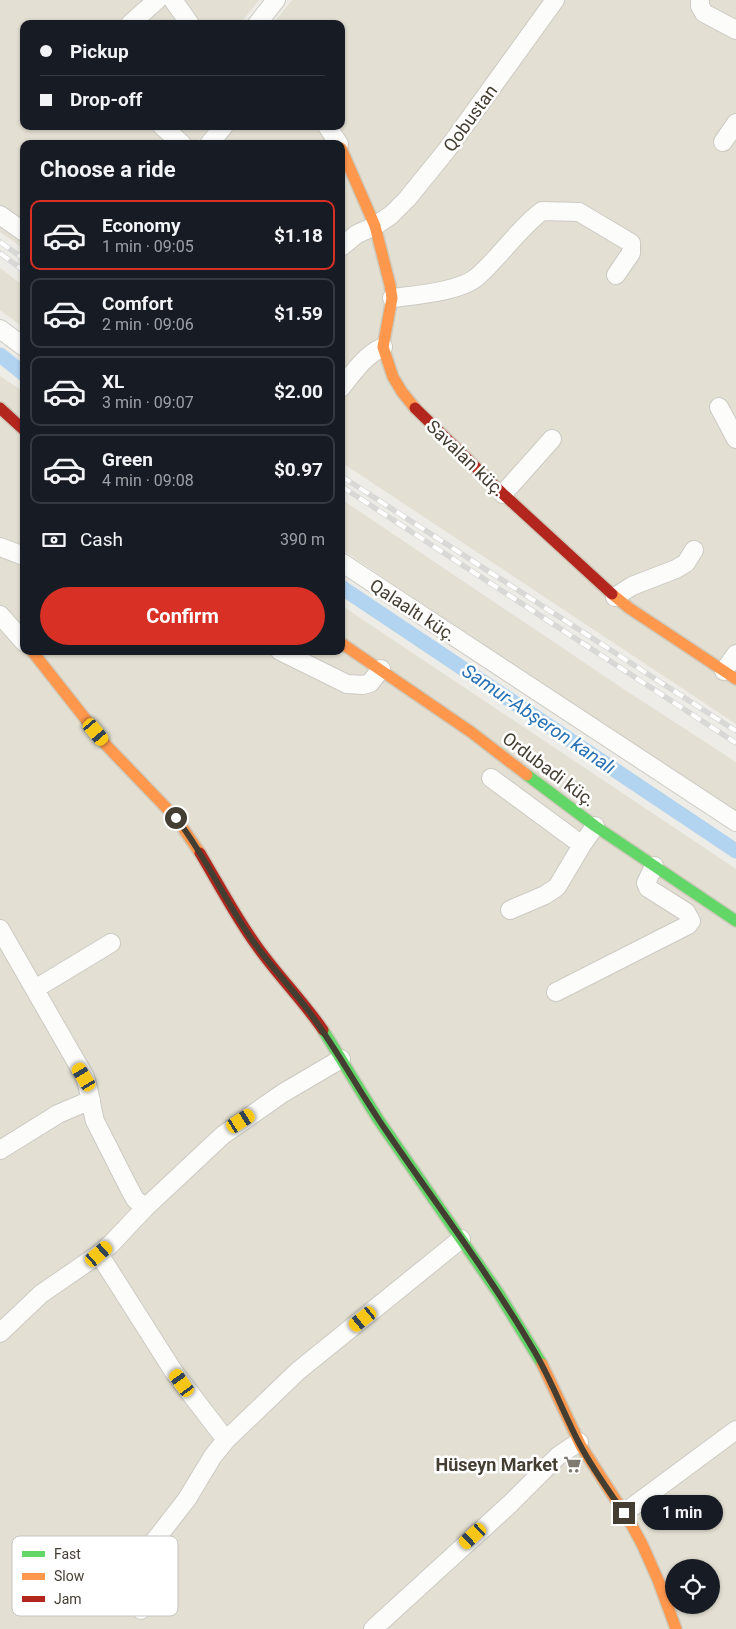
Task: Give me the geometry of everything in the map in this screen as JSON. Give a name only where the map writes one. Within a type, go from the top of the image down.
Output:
[{"type":"street","points":[[134,20],[157,0]]},
{"type":"street","points":[[173,0],[187,20]]},
{"type":"street","points":[[260,20],[276,0]]},
{"type":"street","name":"Qobustan","points":[[345,244],[357,234],[375,226],[391,215],[406,199],[446,151],[555,0]]},
{"type":"street","points":[[700,0],[700,6],[704,13],[736,30]]},
{"type":"street","points":[[723,142],[736,123]]},
{"type":"street","points":[[166,130],[178,140]]},
{"type":"street","points":[[212,140],[221,130]]},
{"type":"street","points":[[345,157],[375,226],[392,298],[382,347],[367,357],[345,383]]},
{"type":"street","points":[[392,298],[440,292],[476,278],[529,221],[542,211],[579,212],[632,243],[631,252],[616,275]]},
{"type":"street","points":[[0,216],[20,229]]},
{"type":"street","points":[[0,329],[20,344]]},
{"type":"street","name":"Savalan küç.","points":[[382,347],[393,377],[414,408],[503,494],[630,608],[730,675]]},
{"type":"street","points":[[719,407],[736,439]]},
{"type":"street","points":[[0,408],[20,426]]},
{"type":"street","points":[[503,494],[552,439]]},
{"type":"street","points":[[0,547],[20,554]]},
{"type":"street","points":[[615,596],[632,586],[676,569],[686,563],[694,550]]},
{"type":"street","name":"Qalaaltı küç.","points":[[345,565],[736,822]]},
{"type":"street","points":[[3,624],[20,639]]},
{"type":"street","name":"Ordubadi küç.","points":[[345,646],[471,732],[595,826],[736,921]]},
{"type":"street","points":[[730,675],[736,654]]},
{"type":"street","points":[[35,655],[106,745],[187,832],[252,941],[309,1012],[341,1059],[386,1132],[506,1305],[553,1385],[591,1464],[637,1535],[676,1629]]},
{"type":"street","points":[[288,655],[347,684],[363,685],[370,683],[381,670]]},
{"type":"street","points":[[492,778],[582,845]]},
{"type":"street","points":[[510,910],[545,895],[556,887],[595,826]]},
{"type":"street","points":[[556,992],[688,925],[690,921],[689,915],[686,912],[648,888],[646,883],[654,866]]},
{"type":"street","points":[[0,930],[84,1077],[90,1090],[95,1121],[135,1199],[144,1208]]},
{"type":"street","points":[[35,989],[111,943]]},
{"type":"street","points":[[0,1333],[40,1294],[111,1244],[144,1208],[223,1135],[283,1093],[341,1059]]},
{"type":"street","points":[[0,1150],[58,1114],[91,1100]]},
{"type":"street","points":[[158,1536],[187,1499],[213,1456],[226,1440],[298,1371],[461,1239]]},
{"type":"street","points":[[99,1254],[174,1372],[226,1440]]},
{"type":"street","points":[[624,1513],[736,1430]]},
{"type":"street","points":[[373,1629],[510,1504],[558,1456],[579,1442]]},
{"type":"shaded area","points":[[0,0],[259,0],[243,20],[20,20],[20,130],[207,130],[198,140],[20,140],[20,246],[0,232]]},
{"type":"shaded area","points":[[292,0],[736,0],[736,724],[345,465],[345,140],[223,140],[232,130],[345,130],[345,20],[276,20]]},
{"type":"shaded area","points":[[0,268],[20,283],[20,325],[0,310]]},
{"type":"shaded area","points":[[0,376],[20,389],[20,655],[345,655],[345,608],[736,869],[736,1629],[0,1629]]},
{"type":"shaded area","points":[[345,502],[625,690],[736,762],[736,815],[345,552]]},
{"type":"waterway","name":"Samur-Abşeron kanalı","points":[[0,355],[20,371]]},
{"type":"waterway","name":"Samur-Abşeron kanalı","points":[[345,590],[736,851]]},
{"type":"railway","points":[[0,242],[20,256]]},
{"type":"railway","points":[[0,253],[20,268]]},
{"type":"railway","points":[[345,479],[736,731]]},
{"type":"railway","points":[[345,489],[736,743]]},
{"type":"traffic: fast","points":[[527,775],[595,826],[736,921]]},
{"type":"traffic: fast","points":[[323,1030],[378,1119],[499,1294],[542,1364]]},
{"type":"traffic: slow","points":[[345,157],[375,226],[390,285],[392,298],[383,347],[393,377],[415,408]]},
{"type":"traffic: slow","points":[[612,594],[629,608],[736,679]]},
{"type":"traffic: slow","points":[[345,646],[471,732],[527,775]]},
{"type":"traffic: slow","points":[[35,655],[106,745],[176,818],[200,853]]},
{"type":"traffic: slow","points":[[542,1364],[581,1446],[642,1544],[676,1629]]},
{"type":"traffic: jam","points":[[0,408],[20,426]]},
{"type":"traffic: jam","points":[[415,408],[503,494],[612,594]]},
{"type":"traffic: jam","points":[[200,853],[254,942],[323,1030]]},
{"type":"place","name":"Hüseyn Market","points":[[572,1464]]},
{"type":"route","points":[[176,818],[197,847],[252,941],[325,1033],[386,1132],[441,1208],[506,1305],[544,1368],[591,1464],[624,1513]]}]
